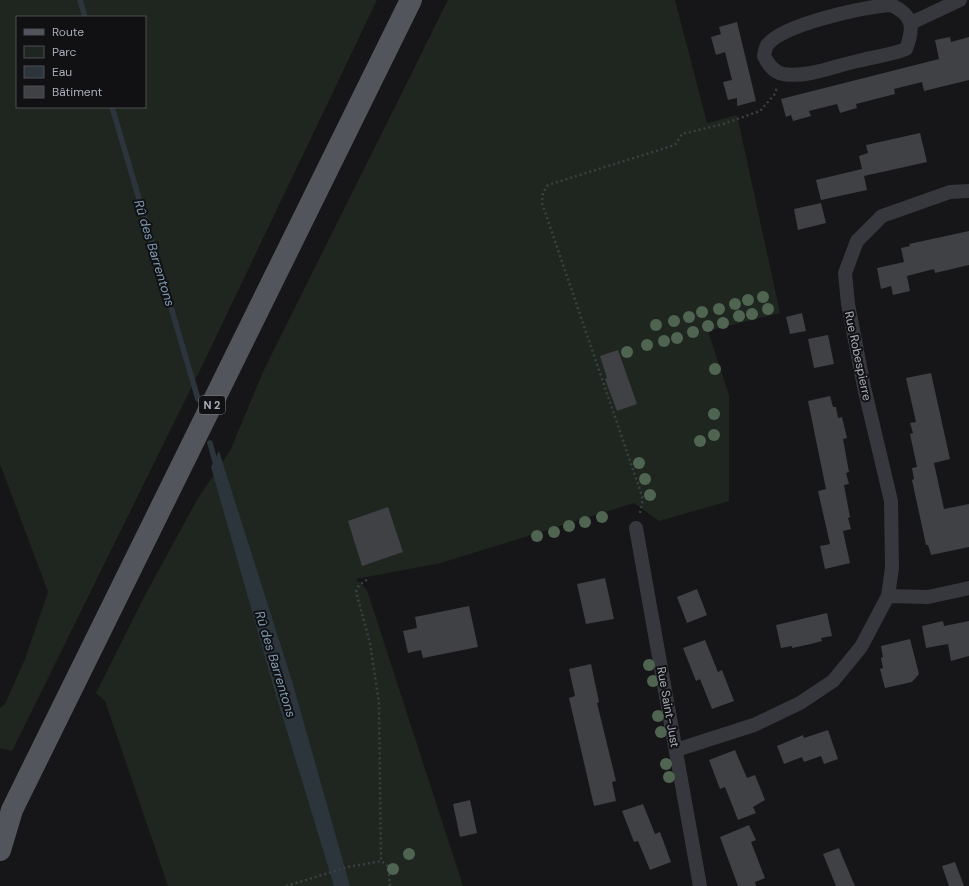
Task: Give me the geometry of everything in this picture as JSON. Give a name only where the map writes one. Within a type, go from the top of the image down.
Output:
[{"type":"main road","name":"N 2","points":[[0,850],[6,818],[411,0]]},
{"type":"street","points":[[911,23],[960,0]]},
{"type":"street","points":[[891,5],[902,10],[911,23],[911,36],[906,49],[891,55],[816,72],[796,75],[781,74],[770,68],[764,56],[766,46],[774,38],[795,28],[867,8],[891,5]]},
{"type":"street","name":"Rue Robespierre","points":[[676,750],[754,725],[800,703],[833,681],[861,647],[888,596],[892,568],[890,502],[864,387],[848,304],[845,273],[857,241],[882,216],[950,192],[969,191]]},
{"type":"street","name":"Rue Saint-Just","points":[[636,528],[700,886]]},
{"type":"street","points":[[888,596],[928,596],[969,588]]},
{"type":"path","points":[[636,528],[643,499],[542,203],[543,192],[548,185],[675,145],[682,134],[723,124],[760,111],[774,96],[781,74]]},
{"type":"path","points":[[367,580],[358,585],[356,592],[370,643],[379,703],[381,861]]},
{"type":"path","points":[[286,886],[348,867],[381,861],[388,866],[390,886]]},
{"type":"green space","points":[[0,0],[377,0],[202,366],[12,751],[0,748],[0,708],[5,704],[25,659],[48,592],[0,464]]},
{"type":"green space","points":[[448,0],[675,0],[707,123],[737,115],[780,313],[708,331],[729,395],[729,501],[659,521],[634,503],[441,563],[356,579],[367,590],[463,886],[168,886],[105,701],[96,693],[143,599],[198,498],[230,451],[263,372]]},
{"type":"water","points":[[219,451],[292,681],[350,886],[334,886],[273,685],[211,467]]},
{"type":"building","points":[[737,22],[756,101],[737,106],[737,98],[728,100],[723,82],[732,80],[725,52],[716,55],[711,37],[721,34],[719,27]]},
{"type":"building","points":[[950,37],[951,42],[969,37],[969,80],[924,91],[922,82],[894,89],[895,94],[856,104],[857,108],[840,113],[837,104],[809,111],[811,116],[793,121],[791,115],[786,117],[781,99],[939,59],[935,40]]},
{"type":"building","points":[[920,133],[927,162],[864,176],[867,190],[821,200],[816,180],[862,169],[859,156],[868,153],[866,145]]},
{"type":"building","points":[[821,203],[826,223],[798,230],[794,209]]},
{"type":"building","points":[[969,231],[969,265],[935,273],[934,269],[907,276],[910,291],[893,295],[891,286],[881,289],[877,268],[904,262],[901,248],[910,246],[909,244]]},
{"type":"building","points":[[802,313],[806,331],[790,334],[786,317]]},
{"type":"building","points":[[828,335],[834,364],[814,368],[808,339]]},
{"type":"building","points":[[618,350],[637,404],[617,411],[605,379],[607,378],[600,356]]},
{"type":"building","points":[[931,373],[950,459],[934,463],[944,509],[969,504],[969,547],[931,555],[928,545],[926,545],[912,480],[914,479],[912,468],[917,467],[910,434],[913,433],[910,423],[916,422],[906,378]]},
{"type":"building","points":[[830,396],[833,407],[836,407],[838,418],[842,417],[847,438],[843,439],[849,472],[846,473],[849,484],[844,485],[850,517],[848,518],[851,529],[843,531],[850,563],[825,569],[820,546],[830,544],[818,491],[826,489],[808,401]]},
{"type":"building","points":[[388,507],[403,552],[362,566],[348,521]]},
{"type":"building","points":[[605,578],[614,619],[586,624],[577,584]]},
{"type":"building","points":[[697,589],[707,615],[687,623],[677,597]]},
{"type":"building","points":[[469,606],[478,647],[423,658],[421,650],[408,653],[403,631],[417,628],[415,617]]},
{"type":"building","points":[[827,613],[832,636],[821,638],[822,641],[811,644],[792,648],[792,646],[781,648],[776,625]]},
{"type":"building","points":[[943,621],[944,626],[969,621],[969,656],[951,661],[948,644],[926,648],[922,626]]},
{"type":"building","points":[[910,639],[919,674],[912,682],[885,688],[880,669],[883,668],[881,646]]},
{"type":"building","points":[[705,640],[718,672],[722,670],[734,701],[712,709],[700,679],[696,681],[683,648]]},
{"type":"building","points":[[591,664],[599,702],[597,703],[616,781],[612,782],[616,801],[594,806],[569,698],[575,696],[569,669]]},
{"type":"building","points":[[828,730],[838,759],[824,764],[821,756],[804,762],[802,757],[784,764],[777,746],[803,735],[804,738]]},
{"type":"building","points":[[735,750],[747,778],[755,775],[765,800],[753,807],[756,813],[738,820],[725,787],[720,789],[709,760]]},
{"type":"building","points":[[470,800],[477,833],[460,837],[453,804]]},
{"type":"building","points":[[643,804],[655,834],[660,832],[671,862],[650,870],[638,841],[634,842],[622,811]]},
{"type":"building","points":[[749,825],[756,840],[751,842],[765,878],[755,882],[756,886],[738,886],[720,837]]},
{"type":"building","points":[[839,848],[855,886],[836,886],[823,854]]},
{"type":"building","points":[[955,862],[964,886],[949,886],[942,866]]},
{"type":"waterway","name":"Rû des Barrentons","points":[[80,0],[85,16]]},
{"type":"waterway","name":"Rû des Barrentons","points":[[112,108],[198,399]]},
{"type":"waterway","name":"Rû des Barrentons","points":[[210,443],[216,465]]}]
